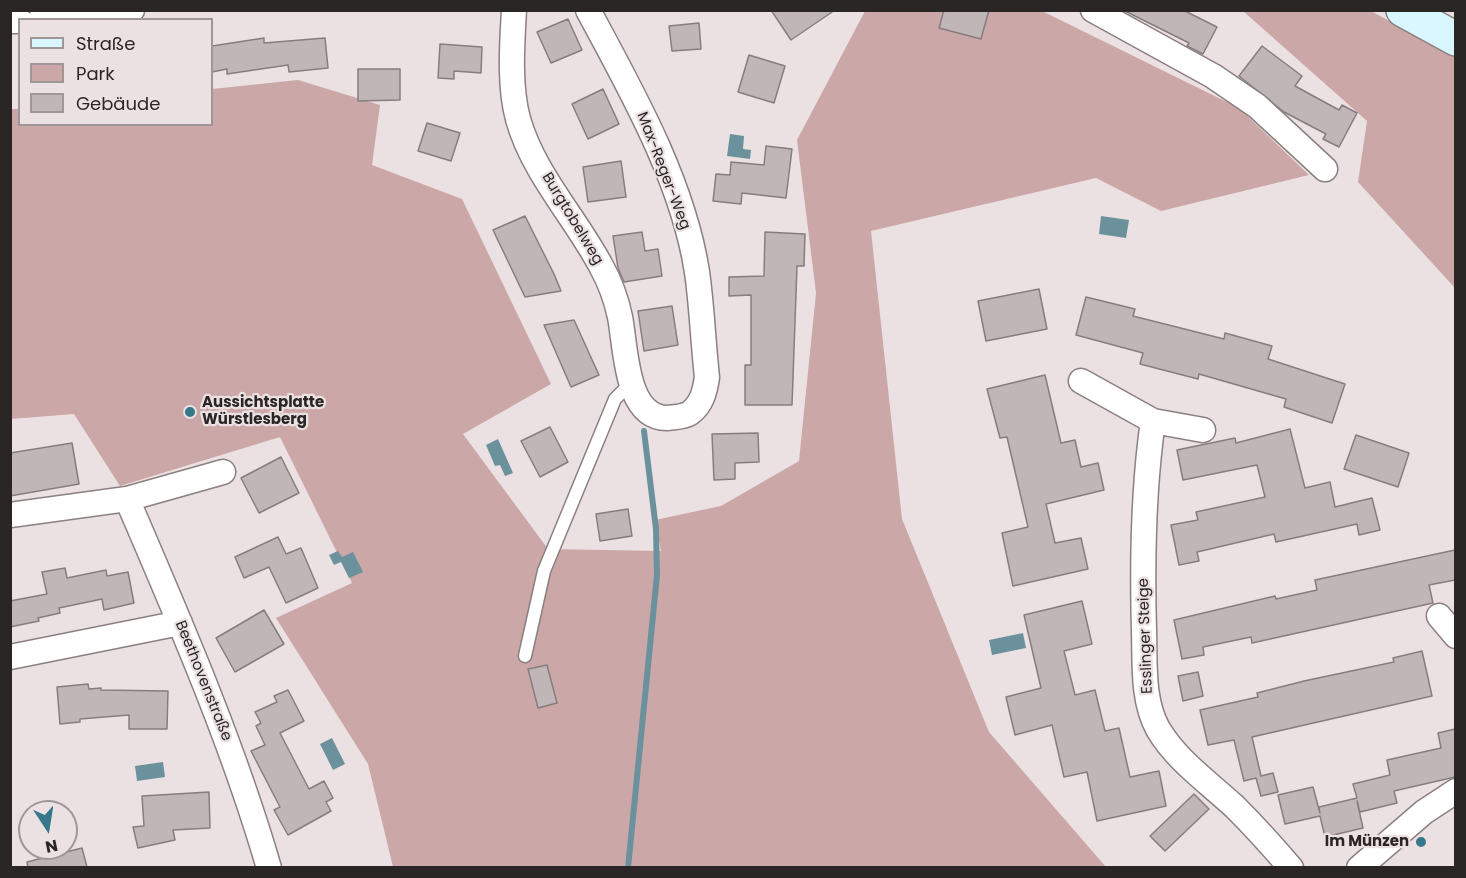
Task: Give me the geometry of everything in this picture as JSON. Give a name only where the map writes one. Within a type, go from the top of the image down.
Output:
[{"type":"main road","points":[[1403,10],[1455,39]]},
{"type":"street","points":[[58,18],[132,10]]},
{"type":"street","name":"Burgtobelweg","points":[[514,10],[514,102],[519,123],[532,154],[614,292],[631,383],[639,404],[659,418]]},
{"type":"street","name":"Max-Reger-Weg","points":[[588,10],[652,133],[680,208],[697,271],[707,377],[705,393],[689,413],[676,417],[659,418]]},
{"type":"street","points":[[1094,10],[1213,76],[1257,106],[1325,168]]},
{"type":"street","points":[[1081,381],[1153,421],[1203,430]]},
{"type":"street","name":"Esslinger Steige","points":[[1153,421],[1145,476],[1143,582],[1145,677],[1149,712],[1159,731],[1187,767],[1235,807],[1291,867]]},
{"type":"street","points":[[10,515],[127,499],[223,472]]},
{"type":"street","name":"Beethovenstraße","points":[[127,499],[180,623],[243,782],[269,867]]},
{"type":"street","points":[[1439,616],[1455,636]]},
{"type":"street","points":[[10,657],[180,623]]},
{"type":"street","points":[[1359,867],[1424,813],[1455,791]]},
{"type":"lane","points":[[525,656],[544,570],[615,399],[631,383]]},
{"type":"green space","points":[[1040,10],[1239,108],[1309,175],[1161,211],[1096,178],[871,231],[902,519],[989,732],[1106,867],[393,867],[368,764],[276,618],[352,583],[280,437],[120,486],[74,414],[11,419],[11,109],[18,109],[18,126],[213,126],[213,89],[298,80],[380,105],[372,165],[462,199],[551,384],[463,434],[548,549],[661,551],[655,520],[721,506],[799,461],[816,293],[797,140],[865,11]]},
{"type":"green space","points":[[1243,11],[1371,11],[1455,57],[1455,288],[1358,182],[1367,121]]},
{"type":"water","points":[[730,134],[744,136],[743,149],[751,150],[750,159],[727,156]]},
{"type":"water","points":[[1101,216],[1129,220],[1126,238],[1099,234]]},
{"type":"water","points":[[498,439],[513,473],[505,476],[500,465],[495,466],[486,445]]},
{"type":"water","points":[[338,551],[342,557],[353,552],[363,572],[349,578],[341,562],[334,565],[329,555]]},
{"type":"water","points":[[1023,633],[1026,648],[992,655],[989,640]]},
{"type":"water","points":[[332,738],[345,764],[333,770],[320,744]]},
{"type":"water","points":[[163,762],[165,777],[137,781],[135,766]]},
{"type":"building","points":[[771,10],[835,10],[791,40]]},
{"type":"building","points":[[944,10],[989,10],[981,39],[939,28]]},
{"type":"building","points":[[1123,10],[1183,10],[1217,27],[1203,54],[1187,46],[1189,43]]},
{"type":"building","points":[[568,19],[582,50],[551,63],[537,32]]},
{"type":"building","points":[[699,23],[701,49],[672,51],[669,26]]},
{"type":"building","points":[[264,38],[264,43],[325,38],[328,68],[289,72],[288,65],[227,74],[227,69],[213,72],[213,46]]},
{"type":"building","points":[[440,44],[482,47],[481,73],[454,71],[454,79],[438,78]]},
{"type":"building","points":[[1262,46],[1302,76],[1295,86],[1339,110],[1342,105],[1357,113],[1339,147],[1323,139],[1326,134],[1284,112],[1239,76]]},
{"type":"building","points":[[749,55],[785,66],[774,103],[738,92]]},
{"type":"building","points":[[358,69],[400,69],[400,100],[358,101]]},
{"type":"building","points":[[603,89],[619,124],[588,139],[572,104]]},
{"type":"building","points":[[427,123],[460,133],[451,161],[418,151]]},
{"type":"building","points":[[766,146],[792,149],[786,198],[742,193],[741,204],[713,201],[716,174],[730,175],[731,162],[764,165]]},
{"type":"building","points":[[621,161],[626,197],[588,202],[583,167]]},
{"type":"building","points":[[525,216],[561,291],[525,297],[493,230]]},
{"type":"building","points":[[642,232],[645,251],[658,249],[662,276],[624,282],[618,268],[613,236]]},
{"type":"building","points":[[765,232],[805,234],[804,266],[797,266],[792,405],[745,405],[745,365],[751,365],[751,295],[729,296],[729,277],[764,276]]},
{"type":"building","points":[[1039,289],[1047,329],[986,341],[978,301]]},
{"type":"building","points":[[1086,297],[1135,309],[1133,316],[1224,339],[1225,333],[1272,346],[1268,359],[1345,384],[1332,423],[1284,407],[1286,399],[1199,374],[1198,379],[1140,364],[1143,353],[1076,335]]},
{"type":"building","points":[[672,306],[678,345],[644,351],[638,311]]},
{"type":"building","points":[[574,320],[599,375],[571,387],[544,325]]},
{"type":"building","points":[[1045,375],[1061,443],[1075,440],[1081,467],[1098,463],[1104,490],[1046,504],[1055,543],[1081,538],[1088,569],[1013,586],[1002,533],[1028,527],[1007,437],[1000,438],[987,389]]},
{"type":"building","points":[[550,427],[568,462],[540,477],[521,441]]},
{"type":"building","points":[[1290,429],[1305,488],[1330,482],[1335,507],[1372,498],[1380,530],[1359,535],[1357,524],[1276,542],[1274,534],[1197,552],[1199,561],[1179,565],[1171,525],[1198,520],[1196,512],[1265,497],[1257,465],[1183,480],[1177,450],[1235,438],[1236,443]]},
{"type":"building","points":[[758,433],[759,462],[735,463],[735,479],[714,480],[712,434]]},
{"type":"building","points":[[1356,435],[1409,453],[1398,487],[1344,469]]},
{"type":"building","points":[[72,443],[79,484],[10,496],[10,453]]},
{"type":"building","points":[[281,457],[299,493],[259,513],[241,478]]},
{"type":"building","points":[[628,509],[632,536],[600,541],[596,514]]},
{"type":"building","points":[[278,537],[286,554],[301,548],[318,588],[286,603],[269,567],[244,578],[235,557]]},
{"type":"building","points":[[1455,550],[1455,580],[1429,585],[1433,603],[1252,643],[1251,637],[1203,647],[1204,655],[1182,659],[1174,620],[1275,596],[1276,599],[1317,590],[1315,580]]},
{"type":"building","points":[[65,568],[67,578],[106,570],[107,576],[128,572],[134,603],[104,610],[102,599],[59,608],[60,613],[38,618],[39,621],[10,627],[10,601],[47,594],[42,572]]},
{"type":"building","points":[[1082,601],[1092,644],[1064,651],[1075,695],[1095,690],[1105,731],[1119,728],[1130,777],[1159,771],[1166,806],[1097,821],[1087,772],[1064,777],[1052,725],[1015,735],[1006,697],[1041,688],[1024,615]]},
{"type":"building","points":[[264,610],[284,644],[235,672],[216,638]]},
{"type":"building","points":[[1422,651],[1432,696],[1252,737],[1261,776],[1273,773],[1278,792],[1261,796],[1256,778],[1244,781],[1234,740],[1208,745],[1200,710],[1258,697],[1257,693],[1304,681],[1394,662],[1393,658]]},
{"type":"building","points":[[547,665],[557,703],[538,708],[528,669]]},
{"type":"building","points":[[1198,672],[1203,696],[1183,701],[1178,676]]},
{"type":"building","points":[[88,684],[89,689],[168,691],[167,729],[129,729],[129,715],[80,719],[80,722],[60,724],[57,687]]},
{"type":"building","points":[[288,690],[304,721],[280,733],[309,789],[324,781],[333,798],[326,802],[331,811],[288,835],[274,810],[280,807],[251,751],[265,745],[256,726],[261,723],[255,712],[277,702],[274,696]]},
{"type":"building","points":[[1455,729],[1455,777],[1394,791],[1397,803],[1360,812],[1357,801],[1363,828],[1325,837],[1320,816],[1285,824],[1278,795],[1313,787],[1320,813],[1319,807],[1357,798],[1353,784],[1390,775],[1387,760],[1441,748],[1438,733]]},
{"type":"building","points":[[209,792],[210,828],[173,830],[175,840],[138,848],[133,827],[144,826],[142,796]]},
{"type":"building","points":[[1194,794],[1209,809],[1165,851],[1150,836]]},
{"type":"building","points":[[82,848],[87,867],[28,867],[27,862],[35,860],[78,860],[78,849]]},
{"type":"waterway","points":[[628,868],[657,575],[656,529],[644,431]]},
{"type":"place","name":"Aussichtsplatte Würstlesberg","points":[[190,412]]},
{"type":"place","name":"Im Münzen","points":[[1421,842]]}]
